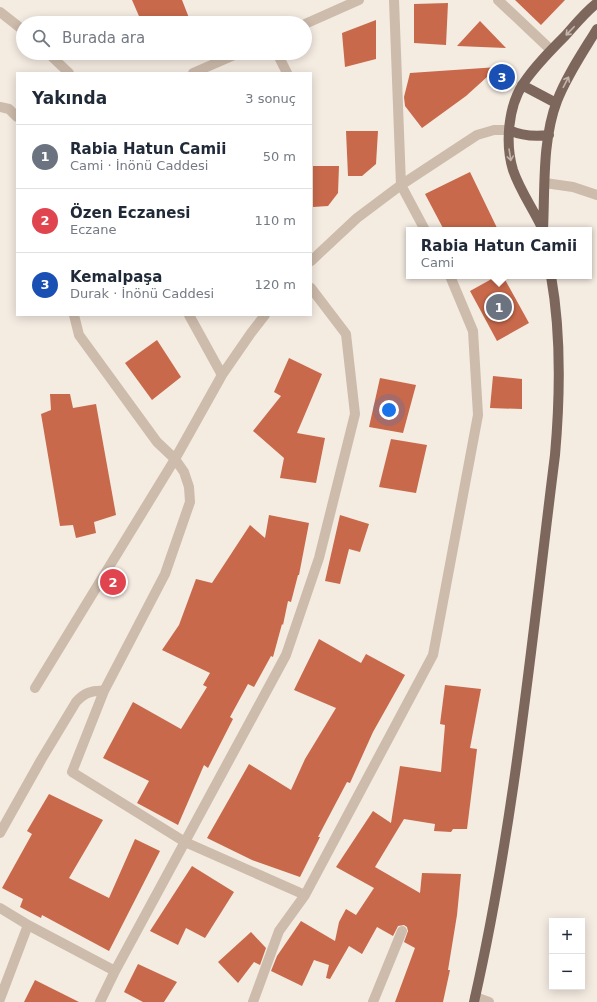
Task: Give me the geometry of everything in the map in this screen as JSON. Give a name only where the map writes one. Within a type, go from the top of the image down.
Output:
[{"type":"main road","points":[[541,227],[519,184],[513,169],[509,151],[509,130],[513,107],[522,85],[551,50],[597,3]]},
{"type":"main road","points":[[543,227],[549,135],[556,103],[573,67],[597,29]]},
{"type":"main road","points":[[522,85],[556,103]]},
{"type":"main road","points":[[509,130],[523,136],[536,137],[549,135]]},
{"type":"main road","points":[[475,999],[492,914],[520,738],[554,455],[557,423],[558,370],[556,324],[551,279]]},
{"type":"street","points":[[312,21],[359,0]]},
{"type":"street","points":[[394,0],[401,186],[423,227]]},
{"type":"street","points":[[498,0],[551,50]]},
{"type":"street","points":[[0,12],[16,25]]},
{"type":"street","points":[[55,60],[68,72]]},
{"type":"street","points":[[195,72],[223,60]]},
{"type":"street","points":[[280,60],[286,72]]},
{"type":"street","points":[[0,107],[8,109],[16,115]]},
{"type":"street","points":[[312,260],[357,218],[401,186],[477,135],[494,130],[509,130]]},
{"type":"street","points":[[545,183],[573,187],[597,195]]},
{"type":"street","points":[[253,1002],[279,931],[306,895],[433,655],[478,415],[473,331],[451,279]]},
{"type":"street","points":[[100,1002],[115,971],[286,654],[319,558],[355,414],[346,334],[312,289]]},
{"type":"street","points":[[74,316],[79,335],[157,442],[175,459],[184,472],[189,487],[190,502],[165,574],[104,691],[72,772],[185,842],[306,895]]},
{"type":"street","points":[[189,316],[222,376]]},
{"type":"street","points":[[35,688],[175,459],[222,376],[264,316]]},
{"type":"street","points":[[0,833],[76,702],[89,692],[96,690],[104,691]]},
{"type":"street","points":[[0,908],[28,925],[115,971]]},
{"type":"street","points":[[0,999],[28,925]]},
{"type":"street","points":[[373,1002],[402,931]]},
{"type":"street","points":[[475,999],[489,1002]]},
{"type":"building","points":[[132,0],[182,0],[188,16],[139,16]]},
{"type":"building","points":[[515,0],[565,0],[541,25]]},
{"type":"building","points":[[448,3],[446,45],[414,43],[414,4]]},
{"type":"building","points":[[376,20],[376,59],[345,67],[342,33]]},
{"type":"building","points":[[480,21],[506,48],[457,46]]},
{"type":"building","points":[[498,67],[466,96],[422,128],[405,106],[404,97],[410,73]]},
{"type":"building","points":[[346,131],[378,131],[376,164],[362,176],[348,176]]},
{"type":"building","points":[[313,166],[339,166],[338,193],[328,206],[313,207]]},
{"type":"building","points":[[470,172],[497,227],[442,227],[425,194]]},
{"type":"building","points":[[492,279],[505,279],[529,323],[497,341],[470,291]]},
{"type":"building","points":[[157,340],[181,377],[152,400],[125,363]]},
{"type":"building","points":[[289,358],[322,374],[297,433],[325,438],[316,483],[280,478],[284,458],[253,431],[281,396],[274,392]]},
{"type":"building","points":[[493,376],[522,379],[522,409],[490,408]]},
{"type":"building","points":[[380,378],[416,385],[403,433],[369,427]]},
{"type":"building","points":[[50,394],[70,394],[73,408],[96,404],[116,515],[94,522],[96,533],[76,538],[73,525],[60,526],[41,414],[51,410]]},
{"type":"building","points":[[391,439],[427,445],[416,493],[379,487]]},
{"type":"building","points":[[269,515],[309,523],[299,575],[291,602],[288,601],[283,625],[282,624],[273,657],[271,656],[254,687],[248,684],[230,717],[233,719],[208,768],[204,765],[178,825],[137,803],[149,781],[103,758],[133,702],[181,729],[207,687],[203,685],[210,673],[162,650],[179,625],[196,579],[212,583],[250,525],[265,538]]},
{"type":"building","points":[[340,515],[369,524],[360,552],[349,549],[340,584],[325,581]]},
{"type":"building","points":[[319,639],[361,663],[366,654],[405,675],[373,732],[350,783],[347,782],[318,837],[320,837],[300,877],[252,860],[207,838],[249,764],[291,790],[305,759],[336,708],[294,690]]},
{"type":"building","points":[[445,685],[481,689],[470,748],[477,749],[467,829],[453,829],[451,832],[434,831],[435,824],[404,819],[375,867],[420,893],[422,873],[461,874],[457,915],[448,970],[450,970],[443,1002],[395,1002],[415,948],[404,942],[408,931],[407,927],[404,925],[398,926],[393,936],[377,927],[362,954],[349,946],[330,979],[326,978],[329,965],[314,960],[302,986],[271,971],[277,956],[301,921],[335,941],[339,922],[346,909],[356,915],[374,888],[336,867],[373,811],[391,823],[400,766],[441,772],[445,725],[440,724]]},
{"type":"building","points":[[49,794],[103,820],[69,878],[109,898],[135,839],[160,851],[109,951],[42,915],[41,918],[20,907],[23,899],[2,888],[32,834],[27,831]]},
{"type":"building","points":[[192,866],[234,892],[205,938],[186,928],[178,945],[150,931]]},
{"type":"building","points":[[251,932],[266,948],[260,965],[254,962],[238,983],[218,962]]},
{"type":"building","points":[[138,964],[177,982],[164,1002],[143,1002],[124,992]]},
{"type":"building","points":[[35,980],[79,1002],[24,1002]]},
{"type":"place","name":"Kemalpaşa","points":[[502,77]]},
{"type":"place","name":"Rabia Hatun Camii","points":[[499,307]]},
{"type":"place","name":"Özen Eczanesi","points":[[113,582]]}]
